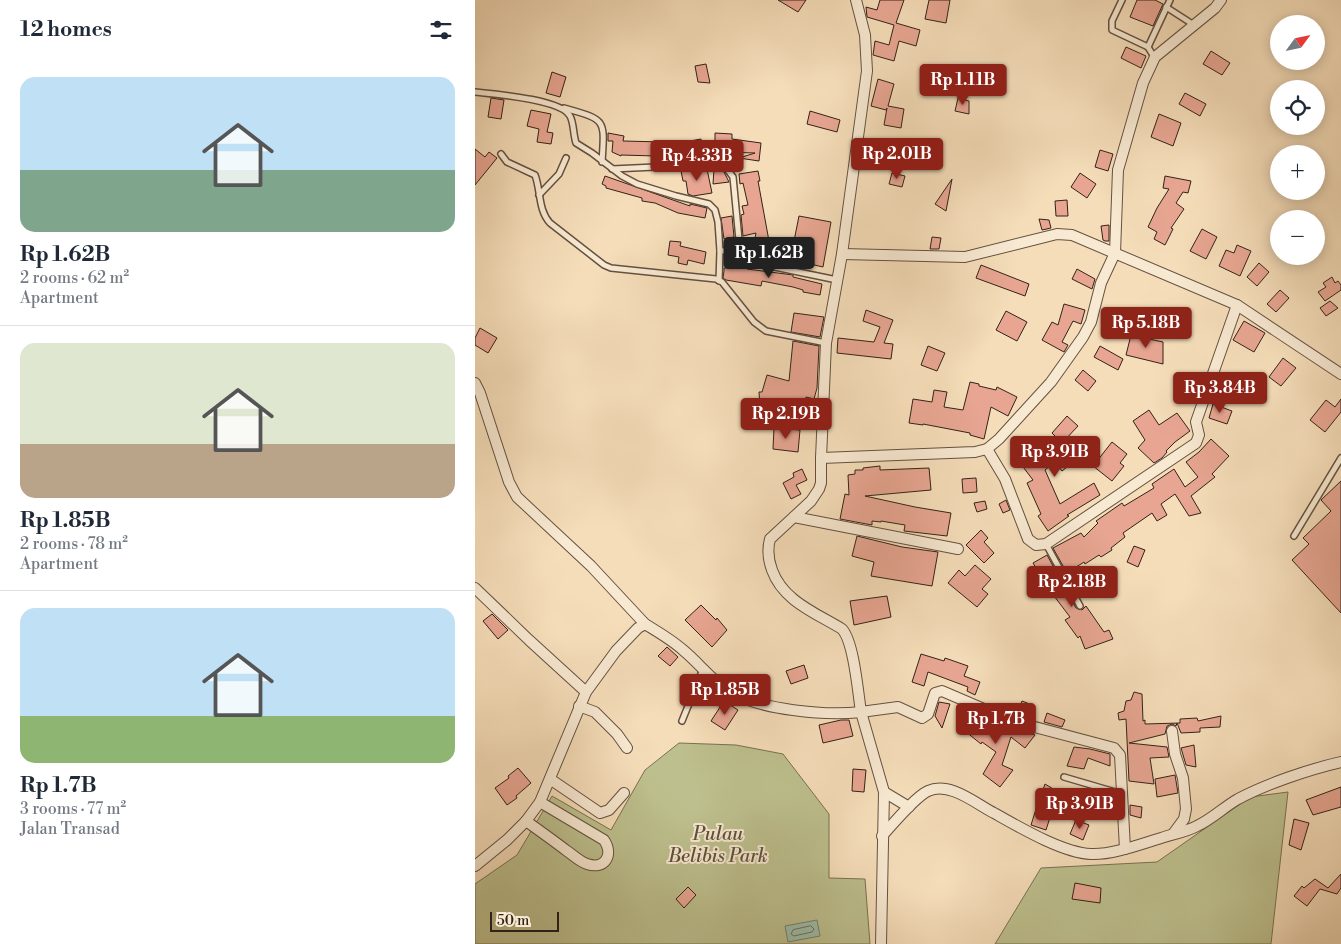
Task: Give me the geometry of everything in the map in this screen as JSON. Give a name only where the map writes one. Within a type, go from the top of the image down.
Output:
[{"type":"street","points":[[856,0],[865,35],[867,71],[842,254],[826,343],[821,483],[811,500],[770,539],[768,546],[770,564],[778,583],[789,596],[842,629],[846,633],[850,644],[861,712],[884,792],[881,944]]},
{"type":"street","points":[[821,458],[987,450],[1051,382],[1070,357],[1091,322],[1101,283],[1115,253],[1118,170],[1143,83],[1155,58],[1215,8],[1221,0]]},
{"type":"street","points":[[842,254],[965,257],[1064,234],[1072,235],[1237,305],[1341,374]]},
{"type":"street","points":[[987,450],[1005,479],[1028,539],[1036,545],[1046,544],[1196,443],[1199,435],[1197,422],[1237,305]]},
{"type":"street","points":[[475,383],[509,482],[517,496],[591,566],[645,624],[683,650],[729,691],[755,703],[807,712],[848,713],[898,707],[922,718],[928,714],[935,693],[942,690],[1013,721],[1115,748],[1120,755],[1125,848]]},
{"type":"street","points":[[794,517],[958,549]]},
{"type":"street","points":[[475,588],[586,692]]},
{"type":"street","points":[[475,866],[526,822],[540,802],[586,692],[616,651],[637,628],[645,624]]},
{"type":"street","points":[[579,706],[595,712],[617,734],[627,748]]},
{"type":"street","points":[[1172,731],[1175,754],[1183,778],[1186,810],[1184,819],[1173,834]]},
{"type":"street","points":[[883,836],[909,807],[926,792],[936,788],[949,790],[965,796],[993,813],[1057,844],[1092,854],[1125,848],[1197,826],[1256,790],[1341,762]]},
{"type":"street","points":[[550,779],[600,813],[609,810],[624,793]]},
{"type":"street","points":[[884,792],[909,807]]},
{"type":"street","points":[[526,822],[585,864],[598,866],[604,863],[608,856],[609,847],[605,840],[540,802]]},
{"type":"lane","points":[[1122,0],[1112,21],[1113,30],[1148,48],[1155,58]]},
{"type":"lane","points":[[1148,48],[1170,0]]},
{"type":"lane","points":[[1166,7],[1194,25]]},
{"type":"lane","points":[[475,92],[511,95],[598,119],[603,127],[602,162]]},
{"type":"lane","points":[[559,107],[570,116],[576,143],[592,153],[611,169],[637,184],[709,204],[715,210],[720,251],[719,281]]},
{"type":"lane","points":[[501,154],[507,162],[535,175],[543,212],[550,223],[608,266],[713,278],[719,281],[755,322],[766,331],[826,343]]},
{"type":"lane","points":[[539,195],[559,174],[566,158]]},
{"type":"lane","points":[[611,169],[720,164],[733,177],[739,250]]},
{"type":"lane","points":[[720,251],[739,250],[755,263],[837,280]]},
{"type":"lane","points":[[1294,536],[1341,458]]},
{"type":"lane","points":[[1046,544],[1080,606]]},
{"type":"lane","points":[[682,721],[703,669]]},
{"type":"lane","points":[[1064,777],[1122,794]]},
{"type":"green space","name":"Pulau Belibis Park","points":[[679,743],[736,745],[783,754],[829,814],[829,878],[865,879],[870,944],[475,944],[475,884],[517,855],[552,796],[611,830],[645,770]]},
{"type":"green space","points":[[1288,792],[1271,944],[995,944],[1041,868],[1157,862],[1250,797]]},
{"type":"water","points":[[817,920],[820,936],[788,942],[785,926]]},
{"type":"building","points":[[778,0],[806,0],[798,12]]},
{"type":"building","points":[[880,0],[904,0],[896,23],[920,30],[916,46],[899,41],[894,61],[873,55],[875,41],[889,45],[894,25],[867,17],[866,7],[877,10]]},
{"type":"building","points":[[929,0],[950,0],[946,23],[925,19]]},
{"type":"building","points":[[1137,0],[1155,0],[1163,4],[1153,26],[1130,17]]},
{"type":"building","points":[[1126,47],[1146,56],[1141,68],[1121,58]]},
{"type":"building","points":[[1211,51],[1230,63],[1222,75],[1203,64]]},
{"type":"building","points":[[706,64],[710,83],[698,82],[695,66]]},
{"type":"building","points":[[552,72],[566,77],[560,97],[546,93]]},
{"type":"building","points":[[878,79],[894,84],[888,106],[904,109],[901,128],[884,125],[887,108],[886,110],[871,106]]},
{"type":"building","points":[[1185,93],[1206,104],[1200,116],[1179,104]]},
{"type":"building","points":[[491,98],[504,100],[501,119],[488,117]]},
{"type":"building","points":[[958,98],[969,101],[969,114],[955,111]]},
{"type":"building","points":[[531,110],[551,114],[547,132],[553,133],[551,144],[537,142],[539,129],[527,126]]},
{"type":"building","points":[[810,111],[840,120],[837,132],[807,124]]},
{"type":"building","points":[[1159,114],[1181,123],[1173,146],[1151,137]]},
{"type":"building","points":[[608,133],[624,136],[623,141],[679,141],[679,143],[701,139],[703,150],[683,150],[703,160],[689,161],[688,155],[666,157],[666,159],[655,159],[656,156],[621,156],[612,152],[613,141],[608,141]]},
{"type":"building","points":[[715,133],[732,134],[732,139],[761,143],[759,161],[739,158],[755,153],[721,152],[721,145],[715,144]]},
{"type":"building","points":[[885,140],[901,142],[899,156],[883,154]]},
{"type":"building","points":[[475,149],[485,157],[489,152],[497,158],[475,185]]},
{"type":"building","points":[[1100,150],[1113,154],[1108,171],[1095,167]]},
{"type":"building","points":[[719,168],[724,172],[729,182],[713,184],[714,169]]},
{"type":"building","points":[[707,169],[712,193],[693,196],[688,194],[686,181],[683,181],[681,171]]},
{"type":"building","points":[[758,171],[760,181],[758,181],[769,241],[793,246],[799,216],[831,222],[823,267],[797,261],[795,267],[780,264],[781,257],[752,251],[756,233],[743,236],[741,215],[744,214],[742,206],[748,205],[743,183],[740,184],[739,174]]},
{"type":"building","points":[[892,173],[905,176],[902,187],[889,184]]},
{"type":"building","points":[[1080,173],[1096,184],[1087,198],[1071,187]]},
{"type":"building","points":[[605,176],[690,206],[690,204],[707,208],[705,218],[678,213],[655,203],[642,201],[642,198],[606,188],[602,184]]},
{"type":"building","points":[[1165,176],[1191,181],[1188,193],[1183,192],[1176,203],[1184,209],[1171,228],[1173,229],[1165,245],[1154,239],[1157,232],[1148,227],[1169,189],[1163,188]]},
{"type":"building","points":[[952,179],[946,211],[935,204]]},
{"type":"building","points":[[1067,200],[1068,216],[1056,216],[1055,201]]},
{"type":"building","points":[[732,216],[734,237],[724,239],[721,218]]},
{"type":"building","points":[[1039,219],[1049,220],[1051,228],[1042,230]]},
{"type":"building","points":[[1109,225],[1109,241],[1105,241],[1103,240],[1101,226]]},
{"type":"building","points":[[1202,229],[1217,237],[1206,259],[1190,251]]},
{"type":"building","points":[[932,237],[941,238],[939,249],[930,249]]},
{"type":"building","points":[[670,241],[681,242],[680,246],[706,252],[704,264],[688,260],[687,265],[678,263],[679,257],[668,255]]},
{"type":"building","points":[[1237,245],[1251,251],[1240,276],[1219,266],[1226,250],[1234,253]]},
{"type":"building","points":[[1259,263],[1269,272],[1257,286],[1247,277]]},
{"type":"building","points":[[728,264],[747,267],[747,269],[793,275],[793,277],[822,284],[820,295],[762,281],[761,286],[726,280],[723,278],[724,268],[728,268]]},
{"type":"building","points":[[981,265],[1029,284],[1025,296],[976,278]]},
{"type":"building","points":[[1077,269],[1095,279],[1092,289],[1072,279]]},
{"type":"building","points":[[1332,277],[1335,283],[1338,281],[1341,285],[1341,290],[1325,301],[1318,292],[1326,287],[1323,283]]},
{"type":"building","points":[[1280,290],[1289,298],[1276,312],[1267,304]]},
{"type":"building","points":[[1330,301],[1338,308],[1326,316],[1320,308]]},
{"type":"building","points":[[1064,304],[1085,310],[1081,324],[1073,321],[1062,342],[1068,345],[1064,352],[1042,340],[1052,322],[1058,325]]},
{"type":"building","points":[[866,310],[893,320],[884,343],[893,344],[891,359],[837,353],[838,338],[874,342],[880,327],[863,321]]},
{"type":"building","points":[[1006,311],[1027,322],[1017,341],[996,330]]},
{"type":"building","points":[[794,313],[824,317],[820,337],[791,332]]},
{"type":"building","points":[[1244,321],[1265,333],[1254,352],[1233,340]]},
{"type":"building","points":[[480,328],[497,338],[488,353],[475,345],[475,338]]},
{"type":"building","points":[[1131,335],[1163,342],[1163,364],[1126,355]]},
{"type":"building","points":[[793,341],[819,346],[817,388],[814,399],[806,397],[803,415],[760,407],[759,392],[762,392],[767,375],[789,381]]},
{"type":"building","points":[[928,346],[945,353],[937,371],[921,365]]},
{"type":"building","points":[[1100,346],[1123,359],[1118,370],[1094,357]]},
{"type":"building","points":[[1283,358],[1296,368],[1281,386],[1269,377]]},
{"type":"building","points":[[1083,370],[1096,381],[1088,391],[1075,380]]},
{"type":"building","points":[[970,382],[996,390],[997,387],[1017,397],[1008,416],[991,407],[984,439],[970,435],[970,433],[909,423],[913,399],[932,402],[934,390],[947,392],[944,407],[963,410]]},
{"type":"building","points":[[1341,399],[1341,412],[1325,432],[1310,420],[1326,400],[1335,407]]},
{"type":"building","points":[[1213,404],[1232,411],[1227,424],[1209,418]]},
{"type":"building","points":[[1149,410],[1159,425],[1177,413],[1190,431],[1175,442],[1162,458],[1154,463],[1138,448],[1145,440],[1133,421]]},
{"type":"building","points":[[1067,416],[1078,426],[1062,443],[1075,461],[1062,471],[1055,462],[1045,470],[1060,504],[1094,483],[1100,495],[1067,515],[1069,516],[1048,531],[1038,516],[1041,514],[1027,483],[1033,480],[1020,463],[1055,436],[1052,433]]},
{"type":"building","points":[[774,428],[800,430],[798,452],[773,449]]},
{"type":"building","points":[[1211,439],[1229,456],[1212,474],[1215,477],[1191,496],[1201,513],[1189,516],[1175,494],[1161,504],[1167,515],[1157,521],[1152,513],[1123,533],[1125,537],[1111,548],[1112,550],[1101,557],[1099,555],[1085,564],[1084,562],[1067,573],[1053,548],[1081,533],[1084,537],[1098,523],[1096,521],[1122,503],[1124,506],[1154,488],[1152,484],[1174,469],[1185,487],[1198,477],[1186,462]]},
{"type":"building","points":[[1112,442],[1127,454],[1120,463],[1124,466],[1112,481],[1093,466]]},
{"type":"building","points":[[880,466],[880,470],[929,468],[931,490],[865,496],[951,513],[947,536],[904,531],[905,525],[881,521],[872,521],[872,525],[840,519],[845,494],[849,495],[848,475],[855,474],[855,470]]},
{"type":"building","points":[[802,469],[807,480],[796,485],[801,494],[791,499],[783,483],[794,477],[793,473]]},
{"type":"building","points":[[976,478],[977,492],[963,493],[962,479]]},
{"type":"building","points":[[1341,481],[1341,613],[1292,560],[1309,544],[1303,538],[1331,511],[1321,500]]},
{"type":"building","points":[[1006,500],[1010,510],[1003,513],[999,504]]},
{"type":"building","points":[[985,501],[987,509],[977,512],[974,503]]},
{"type":"building","points":[[981,530],[988,538],[984,542],[994,553],[984,563],[966,545]]},
{"type":"building","points":[[857,536],[902,547],[938,552],[932,586],[871,576],[874,562],[852,556]]},
{"type":"building","points":[[1134,546],[1145,550],[1138,567],[1127,562]]},
{"type":"building","points":[[1047,555],[1076,608],[1082,610],[1086,606],[1104,632],[1109,630],[1113,639],[1085,649],[1080,636],[1078,638],[1065,620],[1070,617],[1048,588],[1033,563]]},
{"type":"building","points":[[975,565],[991,579],[982,589],[988,594],[977,607],[948,583],[959,570],[965,576]]},
{"type":"building","points":[[887,596],[891,617],[854,625],[850,601]]},
{"type":"building","points":[[701,605],[716,620],[717,618],[727,630],[712,647],[685,620]]},
{"type":"building","points":[[492,614],[508,630],[498,639],[483,621]]},
{"type":"building","points":[[667,647],[678,657],[670,666],[658,656]]},
{"type":"building","points":[[921,654],[944,661],[945,658],[968,666],[964,676],[980,682],[975,695],[967,691],[968,687],[928,672],[924,686],[912,682]]},
{"type":"building","points":[[804,665],[808,678],[791,684],[786,671]]},
{"type":"building","points":[[1134,692],[1142,694],[1143,721],[1145,720],[1145,724],[1177,723],[1176,726],[1172,724],[1167,726],[1165,734],[1129,743],[1167,747],[1169,757],[1150,758],[1154,784],[1129,781],[1126,719],[1119,720],[1118,713],[1124,711],[1126,701],[1131,700]]},
{"type":"building","points":[[724,701],[738,710],[725,730],[711,721]]},
{"type":"building","points":[[1022,701],[1035,706],[1031,716],[1018,711]]},
{"type":"building","points":[[939,702],[950,704],[942,728],[935,716]]},
{"type":"building","points":[[972,713],[993,725],[994,723],[1016,733],[1019,730],[1035,735],[1025,748],[1011,737],[1002,765],[1013,770],[1000,787],[983,774],[996,752],[982,742],[981,744],[965,731]]},
{"type":"building","points":[[1047,713],[1065,720],[1062,727],[1044,722]]},
{"type":"building","points":[[1221,716],[1220,727],[1200,728],[1200,732],[1181,733],[1177,723],[1180,723],[1180,719],[1197,718],[1198,721]]},
{"type":"building","points":[[849,720],[853,736],[823,743],[819,725]]},
{"type":"building","points":[[1194,745],[1196,767],[1186,765],[1181,748]]},
{"type":"building","points":[[1074,747],[1110,754],[1110,766],[1088,758],[1084,769],[1067,766]]},
{"type":"building","points":[[518,768],[531,783],[516,796],[517,798],[507,805],[495,788],[509,778],[508,776]]},
{"type":"building","points":[[853,769],[866,770],[864,792],[852,791]]},
{"type":"building","points":[[1175,775],[1178,793],[1157,797],[1155,779]]},
{"type":"building","points":[[1045,784],[1065,796],[1065,794],[1083,808],[1039,801]]},
{"type":"building","points":[[1341,787],[1341,807],[1313,815],[1306,800]]},
{"type":"building","points":[[1094,794],[1115,797],[1116,814],[1090,810]]},
{"type":"building","points":[[1130,805],[1142,807],[1141,818],[1130,815]]},
{"type":"building","points":[[1037,806],[1052,811],[1046,830],[1031,825]]},
{"type":"building","points":[[1294,819],[1309,823],[1301,850],[1289,845]]},
{"type":"building","points":[[1076,820],[1089,825],[1083,840],[1070,834]]},
{"type":"building","points":[[1341,874],[1341,888],[1337,894],[1320,889],[1307,906],[1294,896],[1302,886],[1304,888],[1315,879],[1328,888]]},
{"type":"building","points":[[1075,883],[1101,888],[1100,903],[1072,899]]},
{"type":"building","points":[[688,887],[696,895],[684,908],[676,899]]}]
